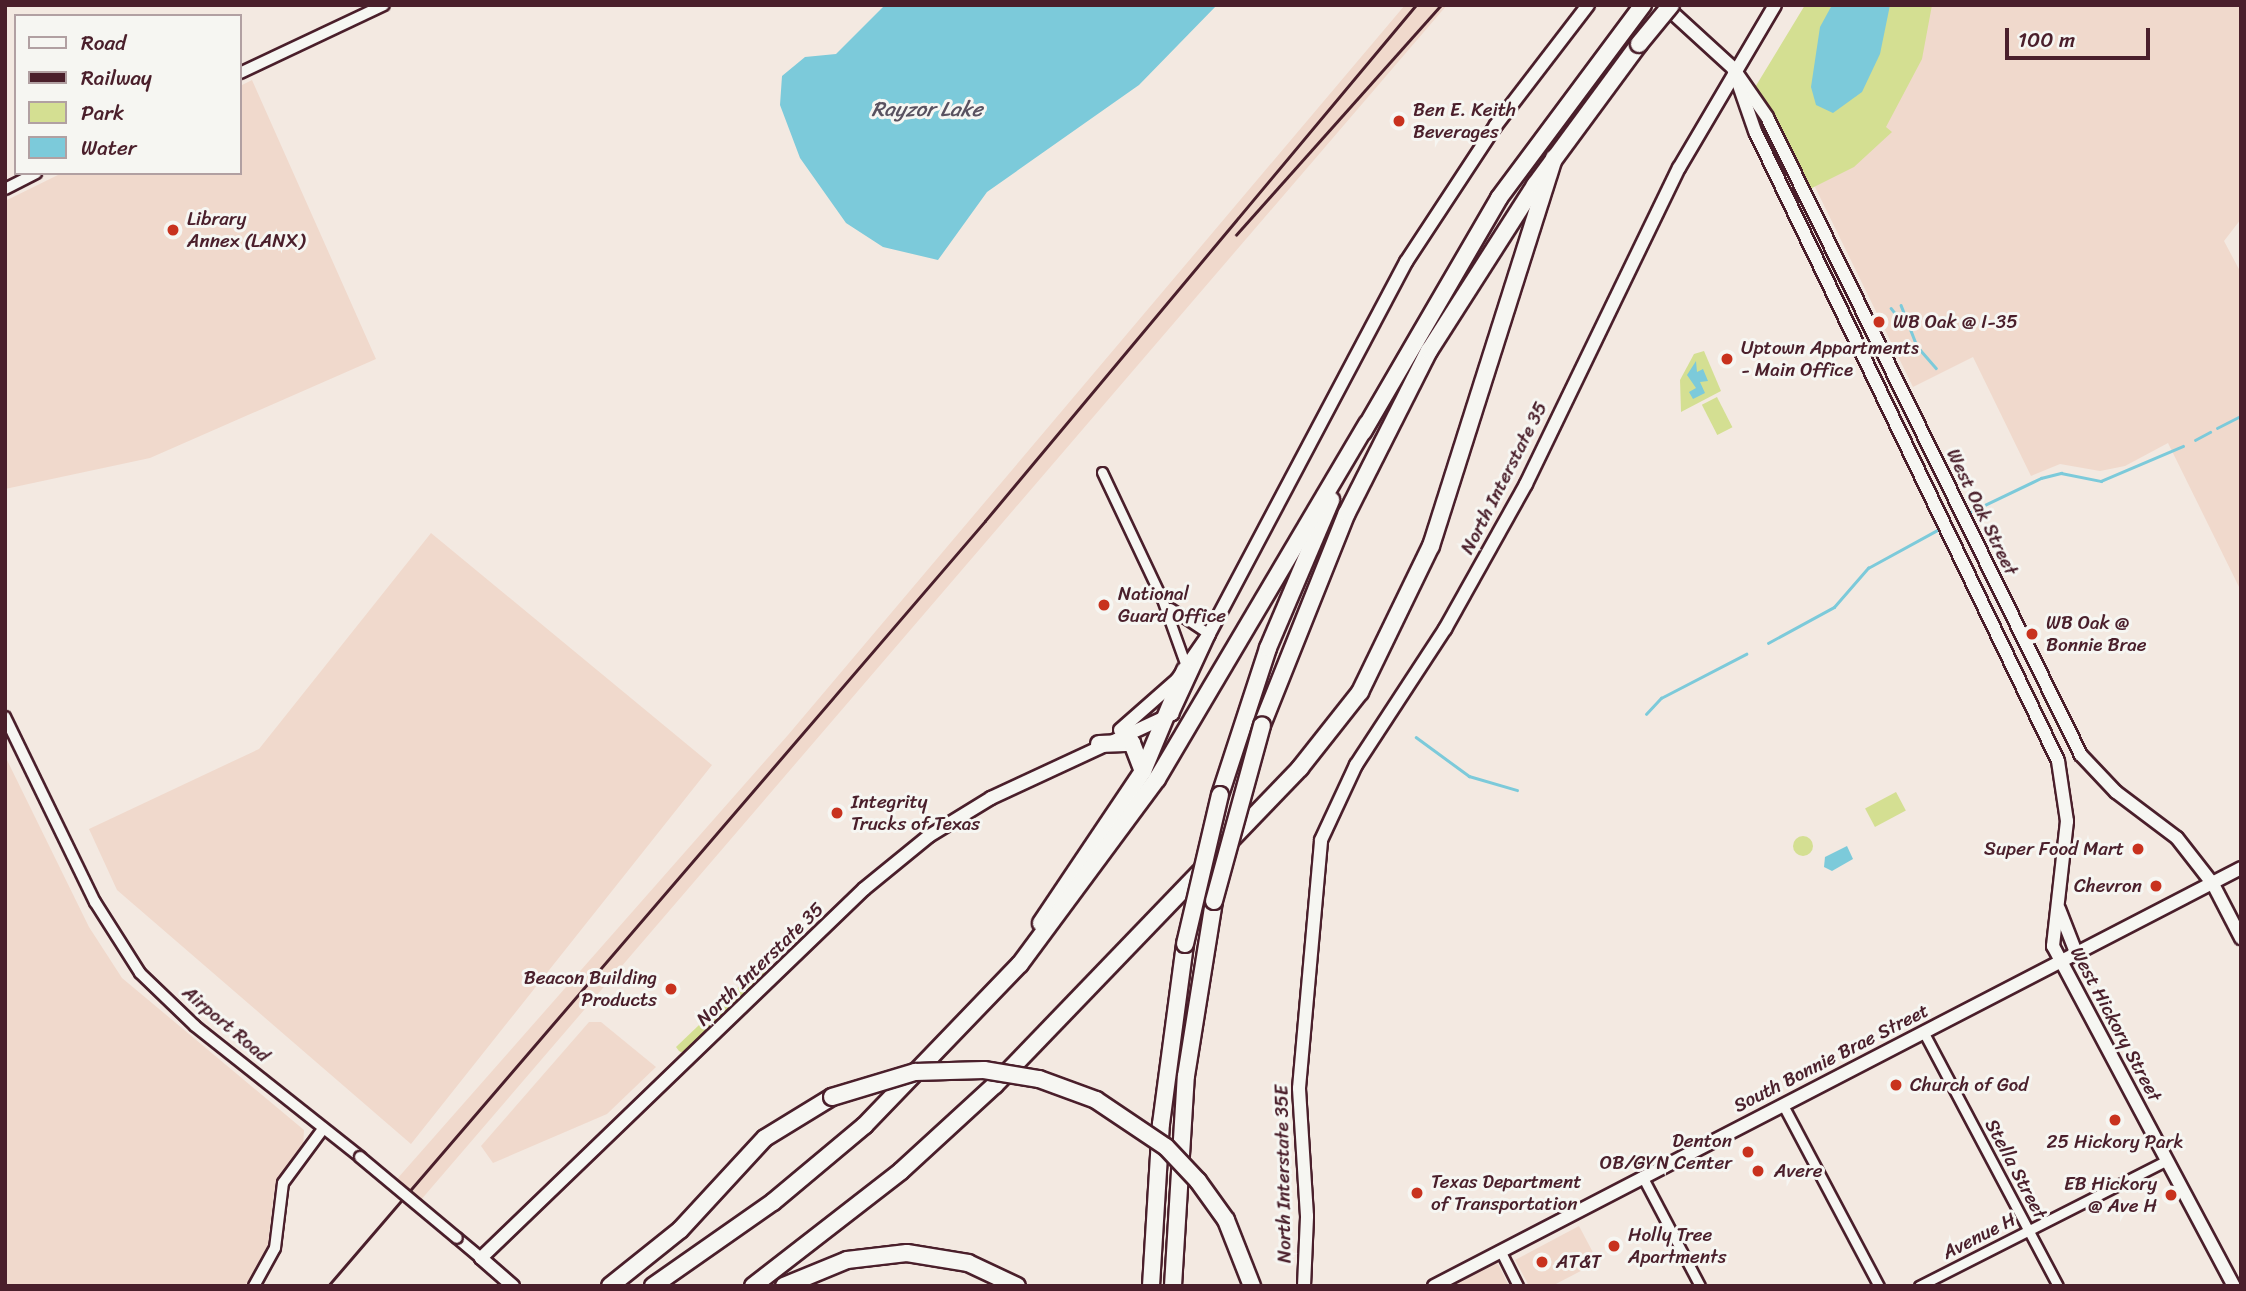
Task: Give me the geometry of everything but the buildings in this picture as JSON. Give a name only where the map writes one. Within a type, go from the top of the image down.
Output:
[{"type":"highway","points":[[653,1286],[763,1209],[864,1126],[989,1000],[1157,779],[1499,198],[1643,5]]},
{"type":"highway","points":[[1173,1286],[1186,1076],[1214,901],[1262,725],[1348,513],[1391,424],[1484,259],[1554,158],[1671,5]]},
{"type":"highway","points":[[753,1286],[901,1171],[995,1085],[1300,768],[1360,692],[1431,546],[1554,158]]},
{"type":"highway","points":[[1151,1286],[1161,1124],[1185,944],[1220,795],[1288,599],[1367,424]]},
{"type":"highway","points":[[989,1000],[1143,771],[1172,714],[1185,670]]},
{"type":"highway","points":[[1099,744],[1132,743],[1143,771]]},
{"type":"highway","points":[[610,1286],[680,1230],[765,1138],[832,1097],[915,1072],[973,1070],[1039,1079],[1097,1100],[1166,1147],[1198,1181],[1226,1220],[1252,1286]]},
{"type":"highway","points":[[784,1286],[827,1265],[898,1253],[968,1263],[1017,1286]]},
{"type":"main road","name":"North Interstate 35","points":[[481,1258],[901,857],[991,798],[1099,744],[1172,714],[1209,634],[1406,262],[1496,125],[1588,5]]},
{"type":"main road","name":"West Oak Street","points":[[1664,5],[1733,68],[1784,151],[2081,755],[2177,838],[2213,884],[2241,938]]},
{"type":"main road","name":"North Interstate 35","points":[[1307,977],[1312,884],[1331,816],[1526,484],[1733,68],[1775,5]]},
{"type":"main road","name":"West Oak Street","points":[[1733,68],[1768,158],[2057,761]]},
{"type":"main road","points":[[1768,158],[1784,151]]},
{"type":"main road","name":"North Interstate 35","points":[[1099,744],[1185,670],[1209,634]]},
{"type":"main road","points":[[2057,761],[2081,755]]},
{"type":"main road","name":"West Hickory Street","points":[[2057,761],[2067,821],[2052,931],[2060,963],[2234,1286]]},
{"type":"main road","name":"South Bonnie Brae Street","points":[[1434,1286],[2241,868]]},
{"type":"main road","points":[[2058,902],[2065,937],[2077,955]]},
{"type":"main road","name":"North Interstate 35E","points":[[1304,1286],[1307,1216],[1299,1104],[1307,977]]},
{"type":"main road","name":"Airport Road","points":[[481,1258],[513,1286]]},
{"type":"street","points":[[242,72],[384,5]]},
{"type":"street","points":[[5,189],[32,175]]},
{"type":"street","points":[[1101,472],[1185,652],[1185,670]]},
{"type":"street","points":[[1162,599],[1179,618],[1209,634]]},
{"type":"street","name":"Airport Road","points":[[5,718],[95,902],[140,973],[323,1129],[481,1258]]},
{"type":"street","name":"Stella Street","points":[[1924,1033],[2058,1286]]},
{"type":"street","points":[[1783,1105],[1879,1286]]},
{"type":"street","points":[[254,1286],[275,1248],[283,1183],[323,1129]]},
{"type":"street","name":"Avenue H","points":[[1919,1286],[2167,1160]]},
{"type":"street","points":[[1642,1176],[1700,1286]]},
{"type":"street","points":[[1500,1251],[1518,1286]]},
{"type":"shaded area","points":[[1405,5],[1447,5],[420,1201],[397,1179],[788,735]]},
{"type":"shaded area","points":[[1820,5],[2241,5],[2241,219],[2224,241],[2241,273],[2241,591],[2168,443],[2125,466],[2100,471],[2060,464],[2031,476],[1973,357],[1913,387],[1766,87]]},
{"type":"shaded area","points":[[252,80],[376,359],[150,458],[5,489],[5,201],[58,175],[242,175],[242,85]]},
{"type":"shaded area","points":[[431,533],[712,765],[411,1144],[117,890],[89,829],[259,749]]},
{"type":"shaded area","points":[[5,756],[89,927],[122,978],[304,1130],[303,1148],[274,1192],[267,1253],[245,1286],[5,1286]]},
{"type":"shaded area","points":[[589,1022],[601,1022],[656,1067],[607,1114],[493,1163],[481,1146]]},
{"type":"shaded area","points":[[1579,1226],[1598,1262],[1552,1286],[1529,1286],[1515,1260]]},
{"type":"shaded area","points":[[1497,1262],[1509,1286],[1452,1286]]},
{"type":"green space","points":[[1805,5],[1932,5],[1922,59],[1886,127],[1892,132],[1854,167],[1804,192],[1754,89]]},
{"type":"green space","points":[[1704,351],[1721,391],[1681,412],[1680,380],[1694,354]]},
{"type":"green space","points":[[1717,397],[1732,427],[1717,435],[1702,405]]},
{"type":"green space","points":[[1896,792],[1906,811],[1875,827],[1865,808]]},
{"type":"green space","points":[[1803,836],[1810,839],[1813,846],[1810,853],[1803,856],[1796,853],[1793,846],[1796,839]]},
{"type":"green space","points":[[763,964],[769,973],[685,1054],[679,1051],[676,1047]]},
{"type":"water","name":"Rayzor Lake","points":[[885,5],[1217,5],[1139,85],[987,192],[938,260],[883,247],[846,223],[800,158],[780,105],[782,76],[805,57],[836,54]]},
{"type":"water","points":[[1832,5],[1890,5],[1880,54],[1862,92],[1833,113],[1816,105],[1811,87],[1820,27]]},
{"type":"water","points":[[1696,361],[1697,372],[1703,369],[1708,381],[1700,382],[1705,393],[1693,399],[1689,392],[1696,388],[1687,375]]},
{"type":"water","points":[[1847,846],[1853,859],[1832,871],[1824,867],[1825,857]]},
{"type":"waterway","points":[[1901,305],[1917,346],[1936,368]]},
{"type":"waterway","points":[[1891,308],[1905,326]]},
{"type":"waterway","points":[[2217,428],[2241,416]]},
{"type":"waterway","points":[[2195,440],[2210,432]]},
{"type":"waterway","points":[[1968,513],[2041,478],[2061,473],[2101,481],[2183,446]]},
{"type":"waterway","points":[[1768,643],[1834,607],[1868,568],[1941,528]]},
{"type":"waterway","points":[[1646,714],[1661,698],[1746,654]]},
{"type":"waterway","points":[[1416,737],[1469,776],[1517,790]]},
{"type":"railway","points":[[328,1286],[985,521],[1416,5]]},
{"type":"railway","points":[[1236,235],[1441,5]]},
{"type":"place","name":"Ben E. Keith Beverages","points":[[1399,121]]},
{"type":"place","name":"Library Annex (LANX)","points":[[173,230]]},
{"type":"place","name":"WB Oak @ I-35","points":[[1879,322]]},
{"type":"place","name":"Uptown Appartments - Main Office","points":[[1727,359]]},
{"type":"place","name":"National Guard Office","points":[[1104,605]]},
{"type":"place","name":"WB Oak @ Bonnie Brae","points":[[2032,634]]},
{"type":"place","name":"Integrity Trucks of Texas","points":[[837,813]]},
{"type":"place","name":"Super Food Mart","points":[[2138,849]]},
{"type":"place","name":"Chevron","points":[[2156,886]]},
{"type":"place","name":"Beacon Building Products","points":[[671,989]]},
{"type":"place","name":"Church of God","points":[[1896,1085]]},
{"type":"place","name":"25 Hickory Park","points":[[2115,1120]]},
{"type":"place","name":"Denton OB/GYN Center","points":[[1748,1152]]},
{"type":"place","name":"Avere","points":[[1758,1171]]},
{"type":"place","name":"Texas Department of Transportation","points":[[1417,1193]]},
{"type":"place","name":"EB Hickory @ Ave H","points":[[2171,1195]]},
{"type":"place","name":"Holly Tree Apartments","points":[[1614,1246]]},
{"type":"place","name":"AT&T","points":[[1542,1262]]}]
